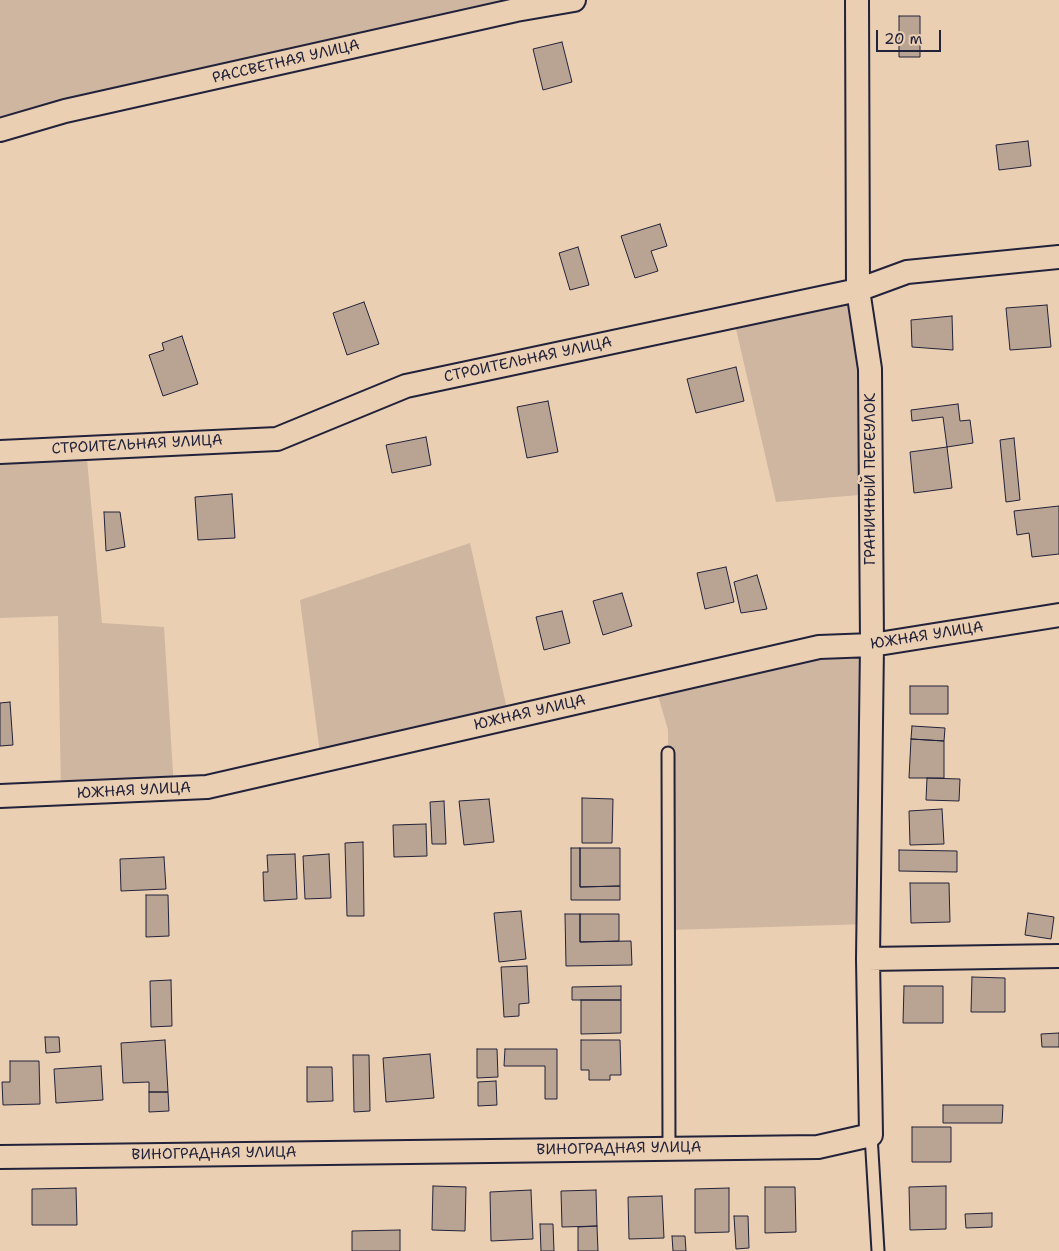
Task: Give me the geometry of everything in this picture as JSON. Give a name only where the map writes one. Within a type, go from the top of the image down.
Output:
[{"type":"street","name":"РАССВЕТНАЯ УЛИЦА","points":[[0,130],[65,111],[516,10],[574,0]]},
{"type":"street","name":"ГРАНИЧНЫЙ ПЕРЕУЛОК","points":[[857,0],[858,290],[870,369],[872,645],[868,960]]},
{"type":"street","name":"СТРОИТЕЛЬНАЯ УЛИЦА","points":[[0,452],[277,439],[406,386],[858,290],[907,272],[1059,257]]},
{"type":"street","name":"ЮЖНАЯ УЛИЦА","points":[[0,796],[207,787],[819,648],[872,645],[1059,615]]},
{"type":"street","points":[[871,1135],[868,960],[1059,956]]},
{"type":"street","name":"ВИНОГРАДНАЯ УЛИЦА","points":[[0,1157],[818,1147],[871,1135]]},
{"type":"lane","points":[[668,752],[669,1149]]},
{"type":"lane","points":[[871,1135],[878,1251]]},
{"type":"shaded area","points":[[0,0],[574,0],[0,130]]},
{"type":"shaded area","points":[[858,290],[871,494],[776,502],[733,316]]},
{"type":"shaded area","points":[[86,448],[102,623],[164,627],[174,789],[61,794],[58,616],[0,618],[0,452]]},
{"type":"shaded area","points":[[470,543],[509,718],[321,761],[300,600]]},
{"type":"shaded area","points":[[872,645],[869,924],[669,930],[668,730],[655,685]]},
{"type":"building","points":[[899,16],[920,16],[920,57],[899,57]]},
{"type":"building","points":[[562,42],[572,82],[543,90],[533,49]]},
{"type":"building","points":[[1028,141],[1031,166],[999,170],[996,145]]},
{"type":"building","points":[[660,224],[667,246],[651,251],[658,271],[635,278],[621,236]]},
{"type":"building","points":[[578,247],[589,285],[570,290],[559,253]]},
{"type":"building","points":[[364,302],[379,344],[347,355],[333,313]]},
{"type":"building","points":[[1047,305],[1051,347],[1010,350],[1006,308]]},
{"type":"building","points":[[952,316],[953,350],[912,347],[911,320]]},
{"type":"building","points":[[182,336],[198,384],[163,396],[149,355],[164,350],[162,343]]},
{"type":"building","points":[[736,367],[744,401],[696,413],[687,379]]},
{"type":"building","points":[[548,401],[558,452],[527,458],[517,407]]},
{"type":"building","points":[[958,404],[960,421],[970,420],[973,443],[947,447],[943,417],[912,421],[911,410]]},
{"type":"building","points":[[426,437],[431,465],[392,473],[386,445]]},
{"type":"building","points":[[1014,438],[1020,500],[1006,502],[1000,440]]},
{"type":"building","points":[[947,447],[952,488],[914,493],[910,452]]},
{"type":"building","points":[[232,494],[235,538],[198,540],[195,497]]},
{"type":"building","points":[[1059,506],[1059,554],[1032,557],[1029,533],[1017,535],[1014,511]]},
{"type":"building","points":[[104,512],[120,512],[125,547],[106,551]]},
{"type":"building","points":[[726,567],[734,602],[705,609],[697,573]]},
{"type":"building","points":[[757,575],[767,609],[741,613],[734,582]]},
{"type":"building","points":[[622,593],[632,626],[603,635],[593,601]]},
{"type":"building","points":[[562,611],[570,643],[544,650],[536,617]]},
{"type":"building","points":[[910,686],[948,686],[948,714],[910,714]]},
{"type":"building","points":[[10,702],[13,745],[0,746],[0,703]]},
{"type":"building","points":[[912,726],[945,728],[944,741],[911,739]]},
{"type":"building","points":[[911,739],[944,741],[944,778],[909,778]]},
{"type":"building","points":[[927,778],[960,779],[959,801],[926,800]]},
{"type":"building","points":[[582,798],[613,799],[612,843],[582,843]]},
{"type":"building","points":[[489,799],[494,842],[464,845],[459,801]]},
{"type":"building","points":[[444,801],[446,844],[432,844],[430,802]]},
{"type":"building","points":[[942,809],[944,844],[910,845],[909,811]]},
{"type":"building","points":[[426,824],[427,856],[394,857],[393,825]]},
{"type":"building","points":[[363,842],[364,916],[347,916],[345,843]]},
{"type":"building","points":[[571,848],[580,848],[580,887],[620,886],[620,900],[571,900]]},
{"type":"building","points":[[580,848],[620,848],[620,886],[580,887]]},
{"type":"building","points":[[899,850],[957,851],[957,872],[899,871]]},
{"type":"building","points":[[295,854],[297,899],[264,901],[263,872],[268,872],[267,855]]},
{"type":"building","points":[[329,854],[331,898],[305,899],[303,856]]},
{"type":"building","points":[[164,857],[166,889],[121,891],[120,859]]},
{"type":"building","points":[[910,883],[949,883],[950,922],[911,923]]},
{"type":"building","points":[[146,895],[168,895],[169,936],[146,937]]},
{"type":"building","points":[[521,911],[526,959],[499,962],[494,913]]},
{"type":"building","points":[[1028,913],[1054,917],[1051,939],[1025,935]]},
{"type":"building","points":[[565,914],[580,914],[580,942],[631,941],[632,965],[566,966]]},
{"type":"building","points":[[580,914],[619,914],[619,941],[580,942]]},
{"type":"building","points":[[527,966],[529,1003],[519,1004],[519,1016],[504,1017],[501,967]]},
{"type":"building","points":[[972,977],[1005,978],[1005,1012],[971,1012]]},
{"type":"building","points":[[171,980],[172,1026],[151,1027],[150,981]]},
{"type":"building","points":[[621,986],[621,1000],[572,1000],[572,987]]},
{"type":"building","points":[[904,986],[943,986],[943,1023],[903,1023]]},
{"type":"building","points":[[581,1000],[621,1000],[621,1033],[581,1034]]},
{"type":"building","points":[[1059,1033],[1059,1047],[1042,1047],[1041,1034]]},
{"type":"building","points":[[45,1037],[59,1037],[60,1052],[46,1053]]},
{"type":"building","points":[[165,1040],[168,1092],[149,1092],[149,1082],[123,1083],[121,1043]]},
{"type":"building","points":[[581,1040],[620,1040],[621,1075],[610,1075],[610,1080],[589,1080],[589,1070],[581,1070]]},
{"type":"building","points":[[477,1049],[497,1049],[498,1077],[477,1078]]},
{"type":"building","points":[[505,1049],[557,1049],[557,1099],[545,1099],[545,1066],[504,1066]]},
{"type":"building","points":[[430,1054],[434,1098],[386,1102],[383,1058]]},
{"type":"building","points":[[353,1055],[369,1055],[370,1111],[354,1112]]},
{"type":"building","points":[[10,1061],[39,1061],[40,1104],[3,1105],[2,1082],[10,1082]]},
{"type":"building","points":[[101,1066],[103,1100],[56,1103],[54,1069]]},
{"type":"building","points":[[307,1067],[332,1067],[333,1101],[307,1102]]},
{"type":"building","points":[[496,1081],[497,1105],[478,1106],[478,1082]]},
{"type":"building","points":[[149,1092],[168,1092],[169,1111],[149,1112]]},
{"type":"building","points":[[943,1105],[1003,1105],[1002,1123],[943,1123]]},
{"type":"building","points":[[912,1127],[951,1127],[951,1162],[912,1162]]},
{"type":"building","points":[[433,1186],[466,1187],[465,1231],[432,1230]]},
{"type":"building","points":[[946,1186],[946,1229],[910,1230],[909,1187]]},
{"type":"building","points":[[765,1187],[795,1187],[796,1232],[765,1233]]},
{"type":"building","points":[[76,1188],[77,1225],[32,1225],[32,1189]]},
{"type":"building","points":[[729,1188],[729,1232],[695,1233],[695,1189]]},
{"type":"building","points":[[531,1190],[533,1239],[491,1241],[490,1192]]},
{"type":"building","points":[[596,1190],[597,1226],[562,1227],[561,1191]]},
{"type":"building","points":[[662,1196],[664,1238],[629,1239],[628,1197]]},
{"type":"building","points":[[992,1213],[992,1227],[966,1228],[965,1214]]},
{"type":"building","points":[[734,1216],[748,1216],[749,1248],[736,1249]]},
{"type":"building","points":[[540,1224],[553,1224],[554,1251],[541,1251]]},
{"type":"building","points":[[597,1226],[598,1251],[578,1251],[578,1227]]},
{"type":"building","points":[[400,1230],[400,1251],[352,1251],[352,1231]]},
{"type":"building","points":[[672,1236],[685,1236],[686,1251],[673,1251]]}]
